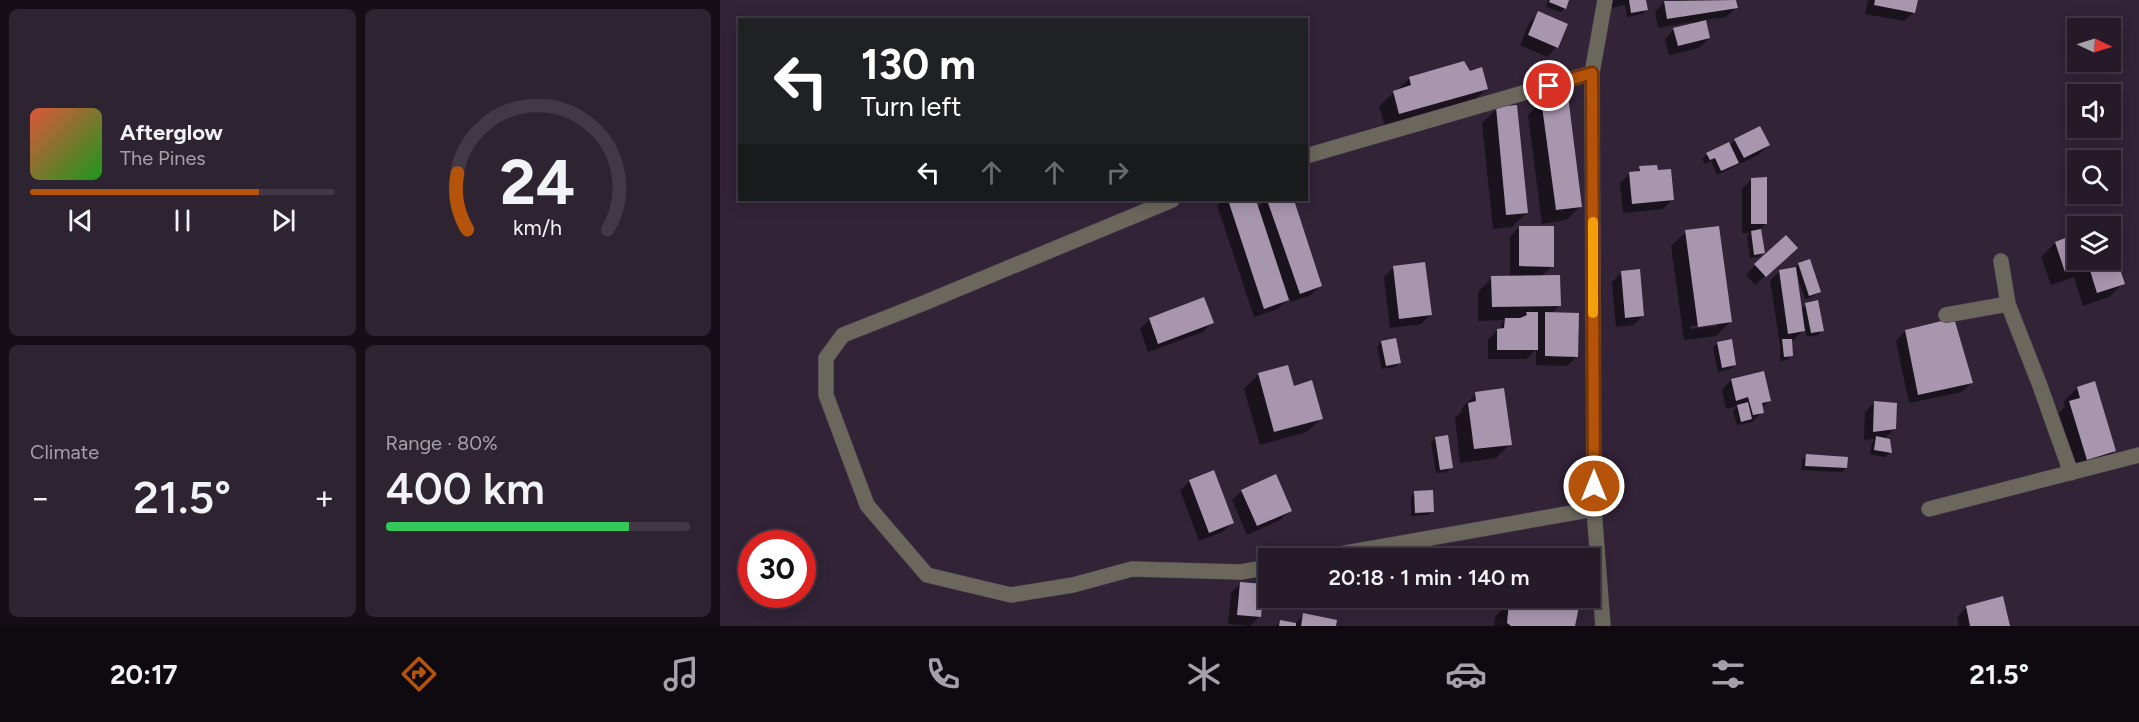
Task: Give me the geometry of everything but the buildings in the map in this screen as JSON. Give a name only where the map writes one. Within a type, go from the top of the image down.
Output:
[{"type":"street","points":[[1603,626],[1594,508],[1592,73],[1605,0]]},
{"type":"street","points":[[1308,155],[1592,73]]},
{"type":"street","points":[[1170,201],[924,303],[843,334],[826,358],[826,395],[867,505],[927,575],[1011,595],[1073,585],[1132,569],[1241,572],[1258,569]]},
{"type":"street","points":[[2001,261],[2008,304],[2071,473]]},
{"type":"street","points":[[1946,315],[2008,304]]},
{"type":"street","points":[[1929,509],[2139,455]]},
{"type":"street","points":[[1372,548],[1594,508]]},
{"type":"slow traffic","points":[[1593,222],[1593,313]]},
{"type":"route","points":[[1549,86],[1592,73],[1594,486]]}]
